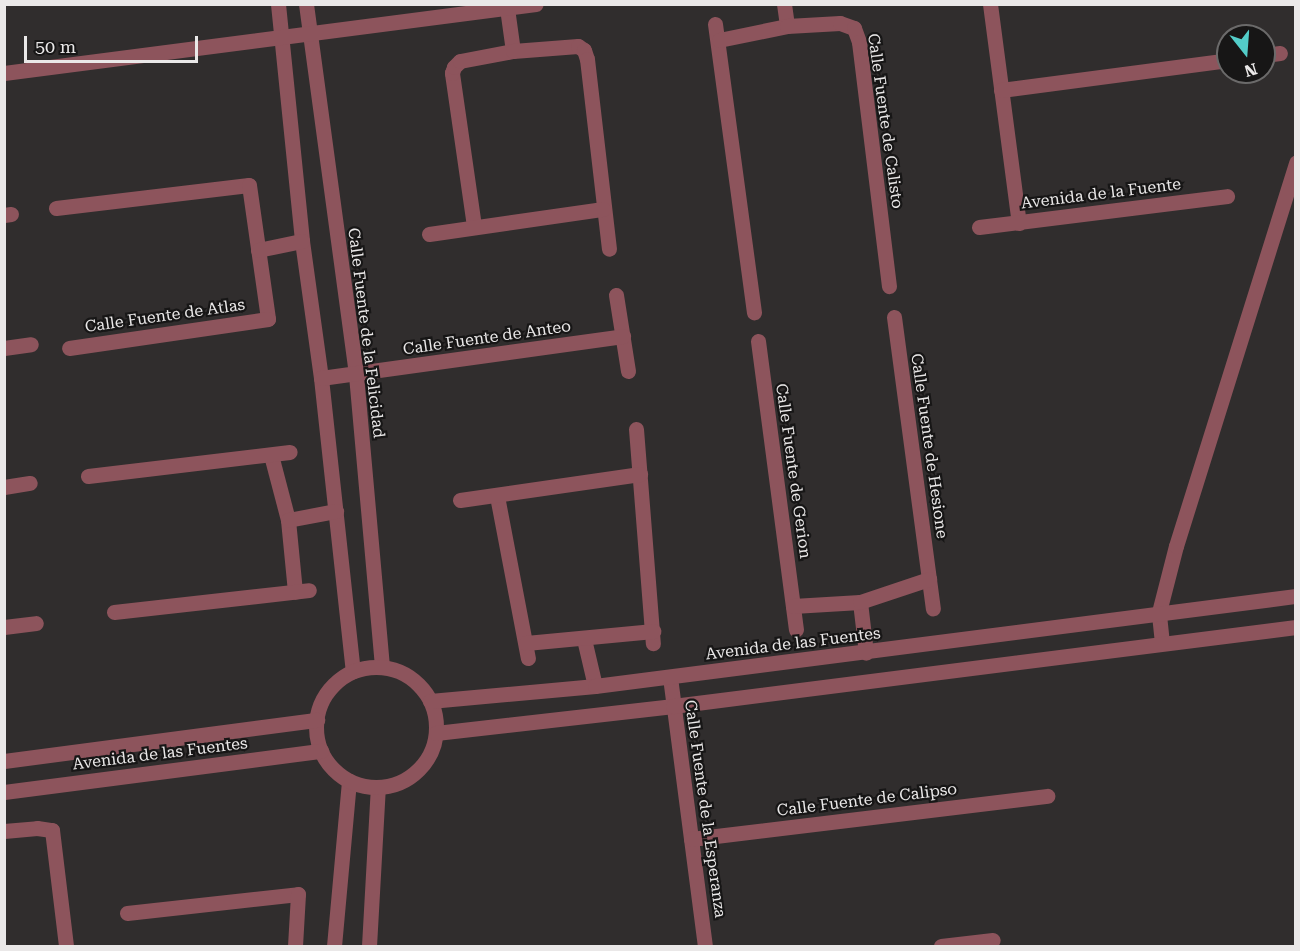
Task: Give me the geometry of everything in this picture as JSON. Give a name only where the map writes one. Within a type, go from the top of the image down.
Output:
[{"type":"street","points":[[278,4],[302,241],[321,378],[353,672]]},
{"type":"street","name":"Calle Fuente de la Felicidad","points":[[306,4],[308,34],[356,375],[382,667]]},
{"type":"street","points":[[784,4],[787,26]]},
{"type":"street","points":[[990,4],[1019,223]]},
{"type":"street","points":[[4,73],[522,6],[513,51]]},
{"type":"street","name":"Calle Fuente de Calisto","points":[[719,40],[787,26],[840,23],[854,28],[859,42],[889,286]]},
{"type":"street","points":[[716,24],[753,312]]},
{"type":"street","points":[[474,226],[452,73],[460,61],[513,51],[578,46],[584,50],[609,249]]},
{"type":"street","points":[[1276,54],[1280,53]]},
{"type":"street","points":[[1001,90],[1216,62]]},
{"type":"street","points":[[1162,643],[1159,612],[1176,546],[1296,162]]},
{"type":"street","points":[[56,208],[249,185],[258,250],[302,241]]},
{"type":"street","name":"Avenida de la Fuente","points":[[979,227],[1227,196]]},
{"type":"street","points":[[429,234],[603,209]]},
{"type":"street","name":"Calle Fuente de Atlas","points":[[69,348],[268,319],[258,250]]},
{"type":"street","points":[[616,295],[628,371]]},
{"type":"street","name":"Calle Fuente de Hesione","points":[[894,317],[933,608]]},
{"type":"street","name":"Calle Fuente de Anteo","points":[[321,378],[356,375],[622,336]]},
{"type":"street","name":"Calle Fuente de Gerion","points":[[758,341],[796,630]]},
{"type":"street","points":[[4,348],[31,344]]},
{"type":"street","points":[[497,496],[527,650],[584,639],[653,637],[636,429]]},
{"type":"street","points":[[88,476],[290,452]]},
{"type":"street","points":[[114,612],[302,591],[288,520],[271,455]]},
{"type":"street","points":[[460,500],[640,474]]},
{"type":"street","points":[[4,488],[30,483]]},
{"type":"street","points":[[288,520],[336,511]]},
{"type":"street","points":[[793,606],[860,602],[929,579]]},
{"type":"street","name":"Avenida de las Fuentes","points":[[430,701],[670,677],[1296,596]]},
{"type":"street","points":[[860,602],[866,653]]},
{"type":"street","points":[[4,627],[36,623]]},
{"type":"street","points":[[436,732],[673,706],[1296,627]]},
{"type":"street","points":[[584,639],[595,686]]},
{"type":"street","points":[[382,667],[409,677],[420,686],[435,711],[436,732],[431,754],[423,766],[399,783],[370,788],[349,781],[331,768],[317,741],[316,720],[323,699],[331,688],[353,672],[382,667]]},
{"type":"street","name":"Calle Fuente de la Esperanza","points":[[670,677],[705,946]]},
{"type":"street","name":"Avenida de las Fuentes","points":[[4,761],[316,720]]},
{"type":"street","name":"Avenida de las Fuentes","points":[[4,792],[321,751]]},
{"type":"street","points":[[334,946],[349,781]]},
{"type":"street","points":[[369,946],[378,787]]},
{"type":"street","name":"Calle Fuente de Calipso","points":[[691,839],[1047,796]]},
{"type":"street","points":[[4,831],[37,828],[52,830],[66,946]]},
{"type":"street","points":[[127,913],[298,894],[295,946]]},
{"type":"street","points":[[941,946],[993,940]]}]
